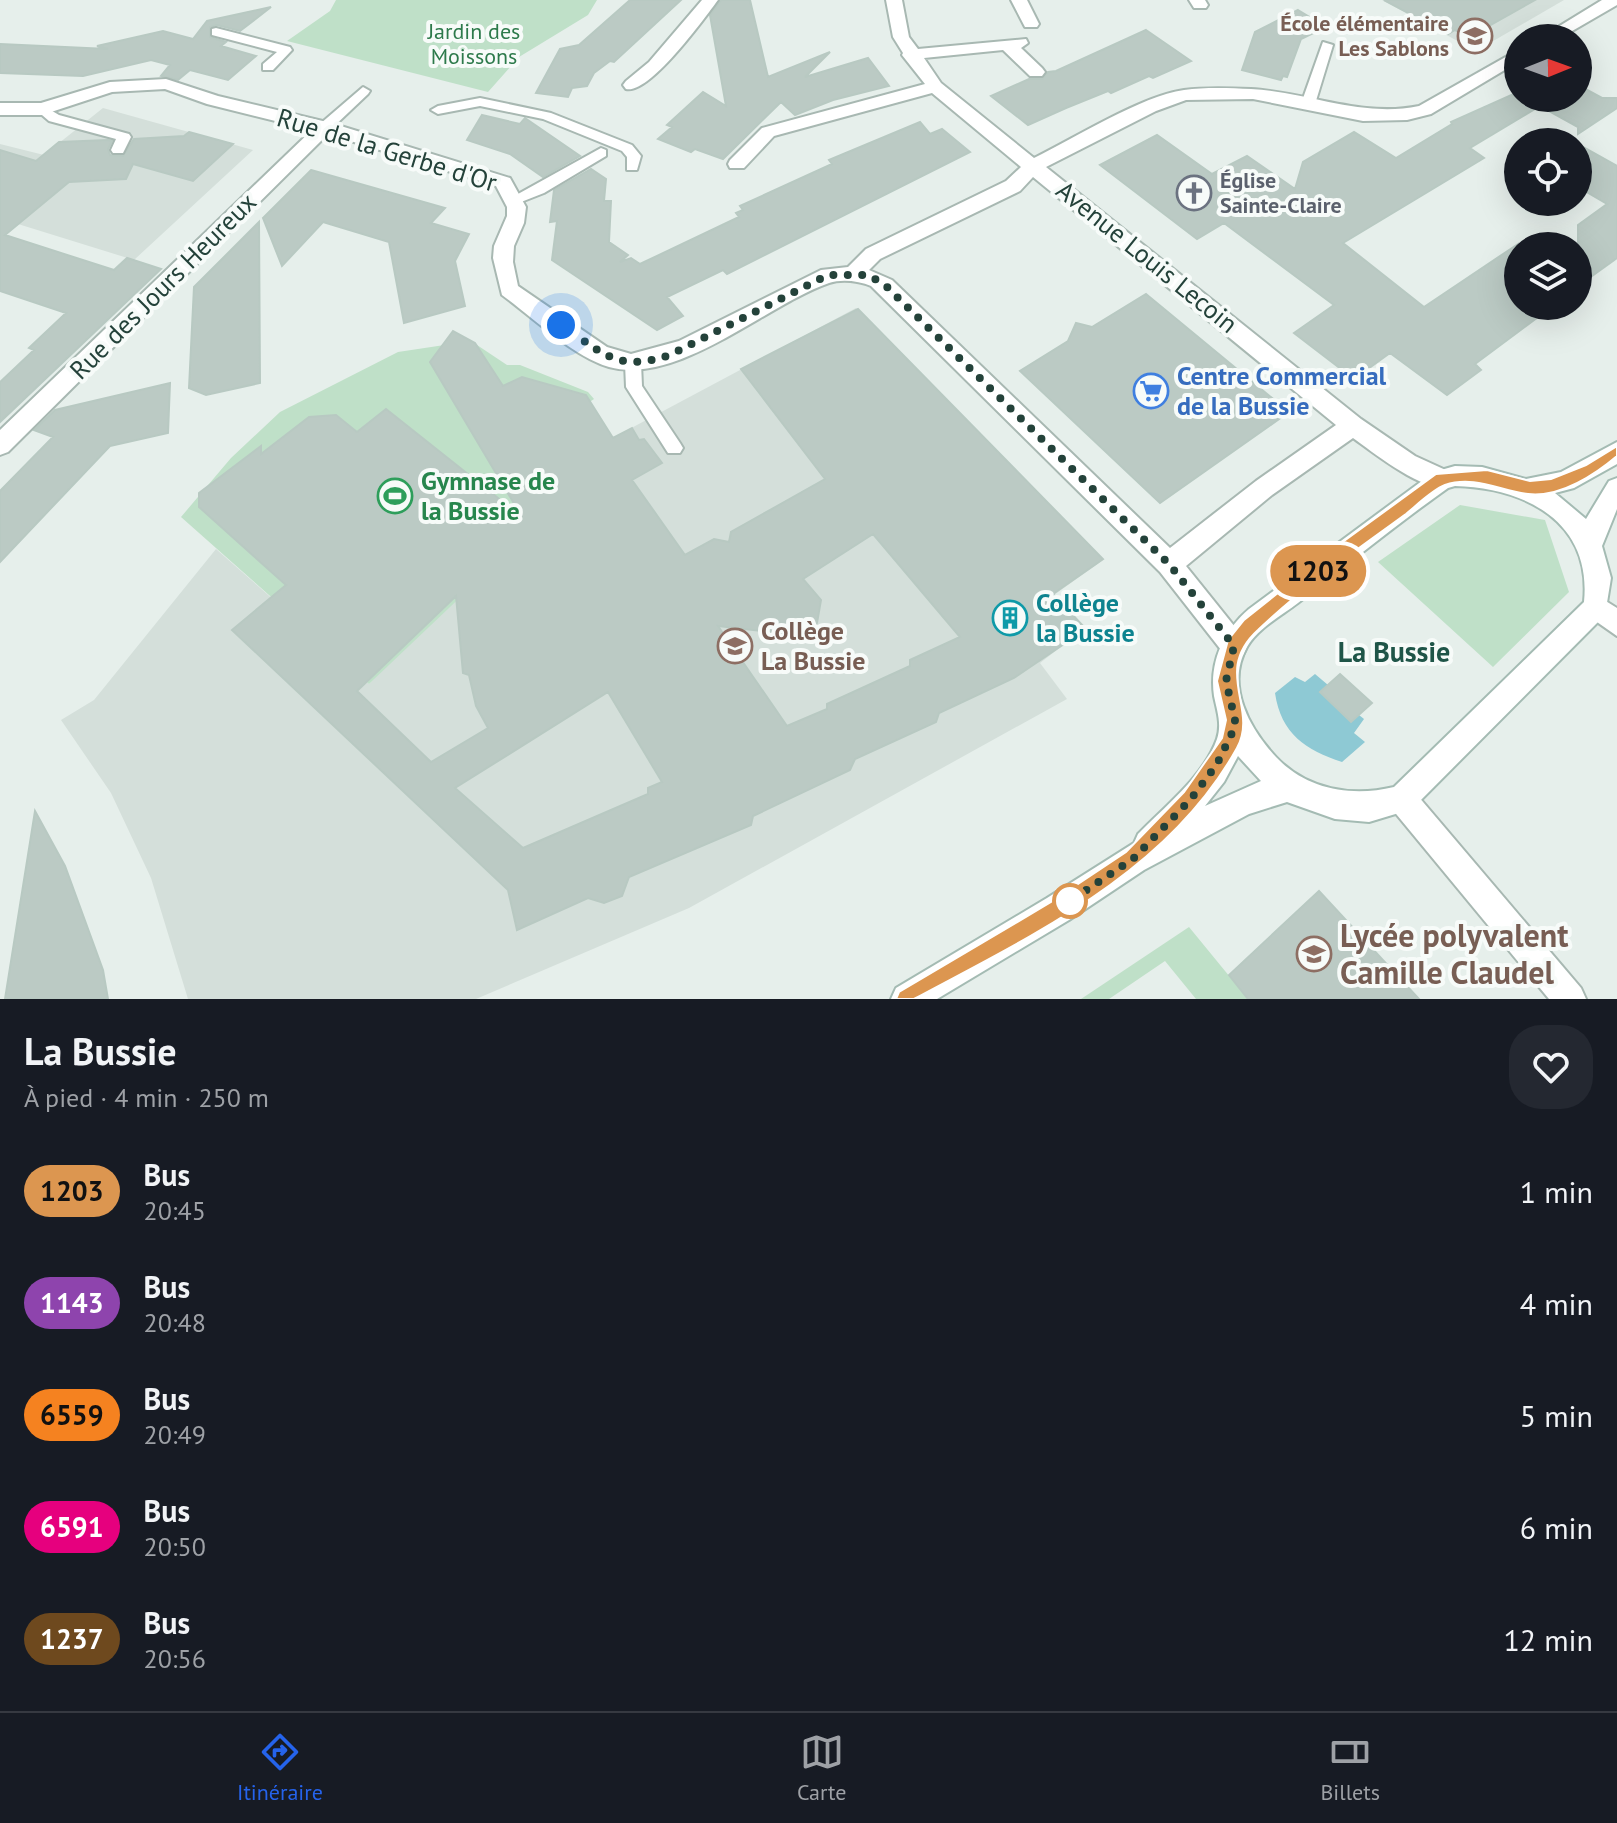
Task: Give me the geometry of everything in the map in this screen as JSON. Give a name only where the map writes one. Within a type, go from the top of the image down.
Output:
[{"type":"street","points":[[632,85],[655,66],[710,0]]},
{"type":"street","name":"Avenue Louis Lecoin","points":[[894,0],[901,37],[910,55],[935,87],[1353,426],[1407,463],[1442,479]]},
{"type":"street","points":[[1019,0],[1031,24]]},
{"type":"street","points":[[1576,24],[1613,5]]},
{"type":"street","points":[[910,55],[1014,44],[1036,72]]},
{"type":"street","points":[[853,274],[873,254],[1013,186],[1033,166],[1150,107],[1184,95],[1253,94],[1363,115],[1407,114],[1425,110],[1504,63]]},
{"type":"street","name":"Rue de la Gerbe d'Or","points":[[0,109],[42,109],[110,87],[166,84],[213,100],[325,127],[503,182],[516,199],[517,219],[502,256],[509,290],[612,360],[633,363]]},
{"type":"street","points":[[737,164],[768,132],[935,87]]},
{"type":"street","name":"Rue des Jours Heureux","points":[[0,445],[325,127]]},
{"type":"street","points":[[633,363],[670,355],[820,278],[868,275],[885,285],[1169,564],[1234,646]]},
{"type":"street","points":[[1169,564],[1264,488],[1353,426]]},
{"type":"street","points":[[1530,488],[1566,481],[1617,452]]},
{"type":"street","points":[[907,999],[1058,909],[1133,859],[1244,801],[1284,788],[1345,809],[1385,807],[1402,799],[1596,607],[1602,578],[1591,544],[1567,513],[1530,488],[1487,476],[1442,479],[1327,563],[1250,625],[1234,646],[1226,681],[1235,720],[1245,743],[1297,792]]},
{"type":"street","points":[[1591,544],[1599,517],[1617,488]]},
{"type":"street","points":[[1596,607],[1617,624]]},
{"type":"street","points":[[1133,859],[1191,799],[1217,764],[1230,742],[1235,720]]},
{"type":"street","points":[[1402,799],[1570,999]]},
{"type":"lane","points":[[216,32],[286,50],[268,67]]},
{"type":"lane","points":[[1308,104],[1327,45]]},
{"type":"lane","points":[[325,127],[363,91]]},
{"type":"lane","points":[[438,110],[480,102],[546,116],[627,148],[634,156],[632,167]]},
{"type":"lane","points":[[42,109],[54,118],[124,137],[118,150]]},
{"type":"lane","points":[[516,199],[539,190],[601,153]]},
{"type":"lane","points":[[633,363],[634,387],[674,448]]},
{"type":"shaded area","name":"École élémentaire Les Sablons","points":[[1382,0],[1564,0],[1523,24],[1504,24],[1504,35],[1476,51]]},
{"type":"shaded area","points":[[103,108],[253,150],[134,260],[18,224],[0,238],[0,144],[44,155]]},
{"type":"shaded area","name":"Collège La Bussie","points":[[856,308],[1103,560],[1054,595],[1084,629],[1040,663],[1067,699],[689,908],[476,999],[188,999],[151,878],[111,793],[61,720],[94,700],[216,549],[369,684],[607,441]]},
{"type":"green space","name":"Jardin des Moissons","points":[[336,0],[597,0],[588,15],[519,57],[488,92],[287,41],[330,11]]},
{"type":"green space","name":"Gymnase de la Bussie","points":[[471,341],[507,365],[520,365],[588,392],[594,399],[588,403],[533,528],[369,684],[181,517],[231,458],[280,412],[398,352]]},
{"type":"green space","points":[[1460,505],[1545,520],[1569,592],[1493,667],[1378,562]]},
{"type":"green space","points":[[1189,927],[1248,999],[1196,999],[1165,961],[1109,999],[1081,999]]},
{"type":"water","points":[[1315,674],[1328,685],[1351,721],[1359,715],[1364,719],[1354,733],[1365,742],[1342,762],[1317,752],[1297,738],[1289,730],[1278,707],[1275,693],[1295,677],[1305,682]]},
{"type":"building","points":[[630,0],[681,0],[614,62],[610,61],[594,73],[587,86],[572,88],[568,97],[536,93],[560,49],[579,45]]},
{"type":"building","points":[[721,0],[750,0],[768,77],[830,52],[805,77],[868,58],[889,86],[833,100],[795,115],[781,102],[723,159],[695,149],[691,152],[658,139],[672,127],[667,125],[703,92],[726,106],[710,15]]},
{"type":"building","name":"École élémentaire Les Sablons","points":[[1384,0],[1535,0],[1469,37],[1455,30],[1448,34]]},
{"type":"building","points":[[271,7],[240,31],[217,25],[210,27],[210,37],[226,42],[221,46],[256,56],[228,80],[190,70],[178,80],[161,76],[170,65],[151,60],[83,76],[0,73],[0,44],[108,49],[97,46],[163,31],[193,39],[207,21]]},
{"type":"building","points":[[1298,10],[1326,27],[1301,39],[1287,77],[1283,76],[1281,80],[1242,70],[1255,32]]},
{"type":"building","points":[[1146,30],[1191,61],[1153,78],[1149,76],[1111,93],[1108,91],[1028,125],[991,96],[1029,79],[1042,79],[1048,72]]},
{"type":"building","points":[[1592,93],[1602,98],[1617,98],[1617,108],[1587,128],[1578,127],[1551,112],[1592,112]]},
{"type":"building","points":[[1504,98],[1504,112],[1530,112],[1470,148],[1484,158],[1343,243],[1424,307],[1504,253],[1504,320],[1534,320],[1475,364],[1481,370],[1447,395],[1390,353],[1354,379],[1294,333],[1334,305],[1224,223],[1197,239],[1100,165],[1157,135],[1212,174],[1247,156],[1295,189],[1303,162],[1354,132],[1396,158],[1451,122]]},
{"type":"building","points":[[482,115],[520,124],[525,118],[580,156],[543,177],[510,154],[467,140]]},
{"type":"building","points":[[920,122],[930,134],[942,129],[970,152],[727,274],[723,270],[667,297],[683,316],[657,330],[552,260],[557,221],[550,222],[554,190],[591,169],[606,179],[604,201],[611,201],[609,242],[628,255],[620,262],[631,258],[640,264],[739,217],[736,213],[743,210],[740,206],[832,164],[829,160]]},
{"type":"building","points":[[189,132],[233,144],[193,181],[133,164],[126,179],[69,182],[5,235],[114,270],[127,258],[161,269],[0,422],[0,382],[34,350],[29,348],[66,313],[0,291],[0,150],[36,161],[59,142],[108,140],[112,141],[108,149],[110,155],[123,156],[134,139],[184,136]]},
{"type":"building","points":[[1592,152],[1617,166],[1617,258],[1592,276],[1592,232],[1578,232],[1578,225],[1607,204],[1592,195]]},
{"type":"building","points":[[311,170],[445,208],[431,223],[469,234],[455,261],[465,306],[404,323],[389,242],[323,222],[282,266],[263,218]]},
{"type":"building","points":[[259,222],[260,383],[206,395],[189,388],[194,287]]},
{"type":"building","points":[[1146,294],[1289,412],[1160,503],[1020,371],[1068,341],[1076,323],[1092,327]]},
{"type":"building","points":[[858,309],[1103,559],[1053,594],[1086,629],[1014,678],[939,713],[936,722],[855,759],[850,770],[753,816],[751,825],[629,877],[622,896],[604,903],[588,898],[517,930],[508,890],[232,630],[286,585],[199,507],[199,493],[261,446],[261,454],[309,417],[336,415],[357,432],[386,409],[522,517],[430,362],[453,331],[475,343],[503,386],[522,377],[586,395],[613,438],[632,428],[639,440],[644,439],[662,463],[632,480],[685,555],[714,539],[729,542],[731,532],[825,479],[741,369]],"holes":[[[873,534],[960,637],[910,660],[910,666],[827,704],[827,709],[787,726],[718,626],[797,635],[817,623],[821,600],[803,579]],[[456,596],[463,673],[469,675],[476,706],[488,728],[431,762],[357,691]],[[608,692],[662,782],[648,788],[648,794],[523,848],[455,788]]]},
{"type":"building","points":[[170,383],[168,433],[110,446],[0,562],[0,491],[53,437],[34,430],[55,410]]},
{"type":"building","points":[[1340,674],[1372,703],[1351,722],[1320,692]]},
{"type":"building","points":[[35,811],[65,866],[103,970],[108,999],[5,999]]},
{"type":"building","name":"Lycée polyvalent Camille Claudel","points":[[1319,891],[1419,999],[1248,999],[1229,975]]},
{"type":"bus line","name":"1203","points":[[907,999],[1058,909],[1133,859],[1191,799],[1230,742],[1235,720],[1227,692],[1227,668],[1240,637],[1250,625],[1339,554],[1442,479],[1469,475],[1487,476],[1530,488],[1552,485],[1591,469],[1617,452]]},
{"type":"place","name":"École élémentaire Les Sablons","points":[[1475,36]]},
{"type":"place","name":"Église Sainte-Claire","points":[[1194,193]]},
{"type":"place","name":"Centre Commercial de la Bussie","points":[[1151,391]]},
{"type":"place","name":"Gymnase de la Bussie","points":[[395,496]]},
{"type":"place","name":"Collège la Bussie","points":[[1010,618]]},
{"type":"place","name":"Collège La Bussie","points":[[735,646]]},
{"type":"place","name":"Lycée polyvalent Camille Claudel","points":[[1314,954]]},
{"type":"district","name":"La Bussie","points":[[1394,652]]},
{"type":"route","points":[[561,325],[612,360],[633,363],[651,361],[670,355],[828,275],[868,275],[885,285],[1169,564],[1234,646],[1226,681],[1235,720],[1234,729],[1217,764],[1191,799],[1133,859],[1070,901]]}]
